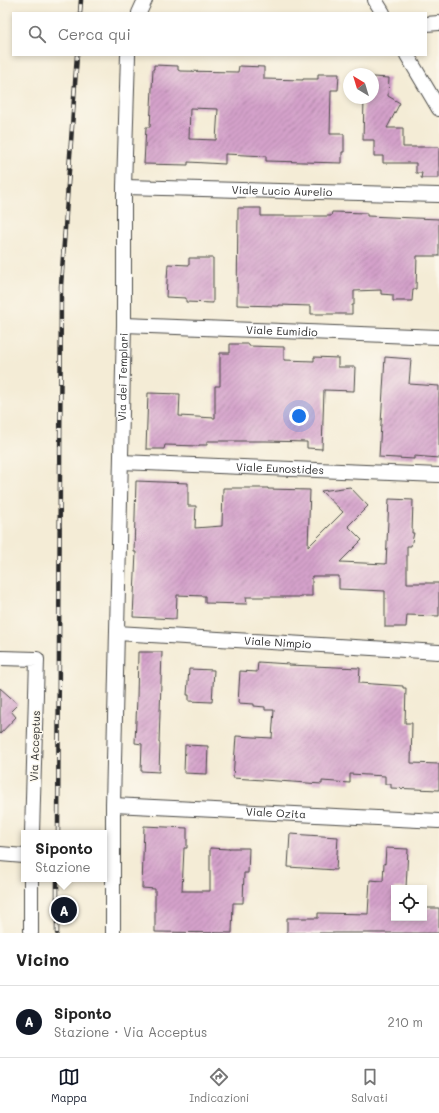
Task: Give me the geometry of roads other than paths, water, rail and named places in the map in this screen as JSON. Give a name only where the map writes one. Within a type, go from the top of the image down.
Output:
[{"type":"street","points":[[139,12],[145,0]]},
{"type":"street","points":[[375,0],[382,12]]},
{"type":"street","points":[[427,24],[439,23]]},
{"type":"street","name":"Via dei Templari","points":[[113,933],[113,805],[124,325],[124,187],[128,56]]},
{"type":"street","points":[[408,56],[439,109]]},
{"type":"street","name":"Viale Lucio Aurelio","points":[[124,187],[439,195]]},
{"type":"street","name":"Viale Eumidio","points":[[124,325],[439,337]]},
{"type":"street","name":"Viale Eunostides","points":[[121,462],[439,475]]},
{"type":"street","name":"Viale Nimpio","points":[[117,633],[439,652]]},
{"type":"street","name":"Via Acceptus","points":[[0,658],[37,659],[32,830]]},
{"type":"street","name":"Viale Ozita","points":[[113,805],[439,821]]},
{"type":"street","points":[[0,854],[21,856]]},
{"type":"street","points":[[31,882],[31,933]]},
{"type":"railway","points":[[80,12],[81,0]]},
{"type":"railway","points":[[58,830],[61,286],[77,56]]},
{"type":"railway","points":[[57,882],[57,933]]},
{"type":"place","name":"Siponto","points":[[64,910]]}]
